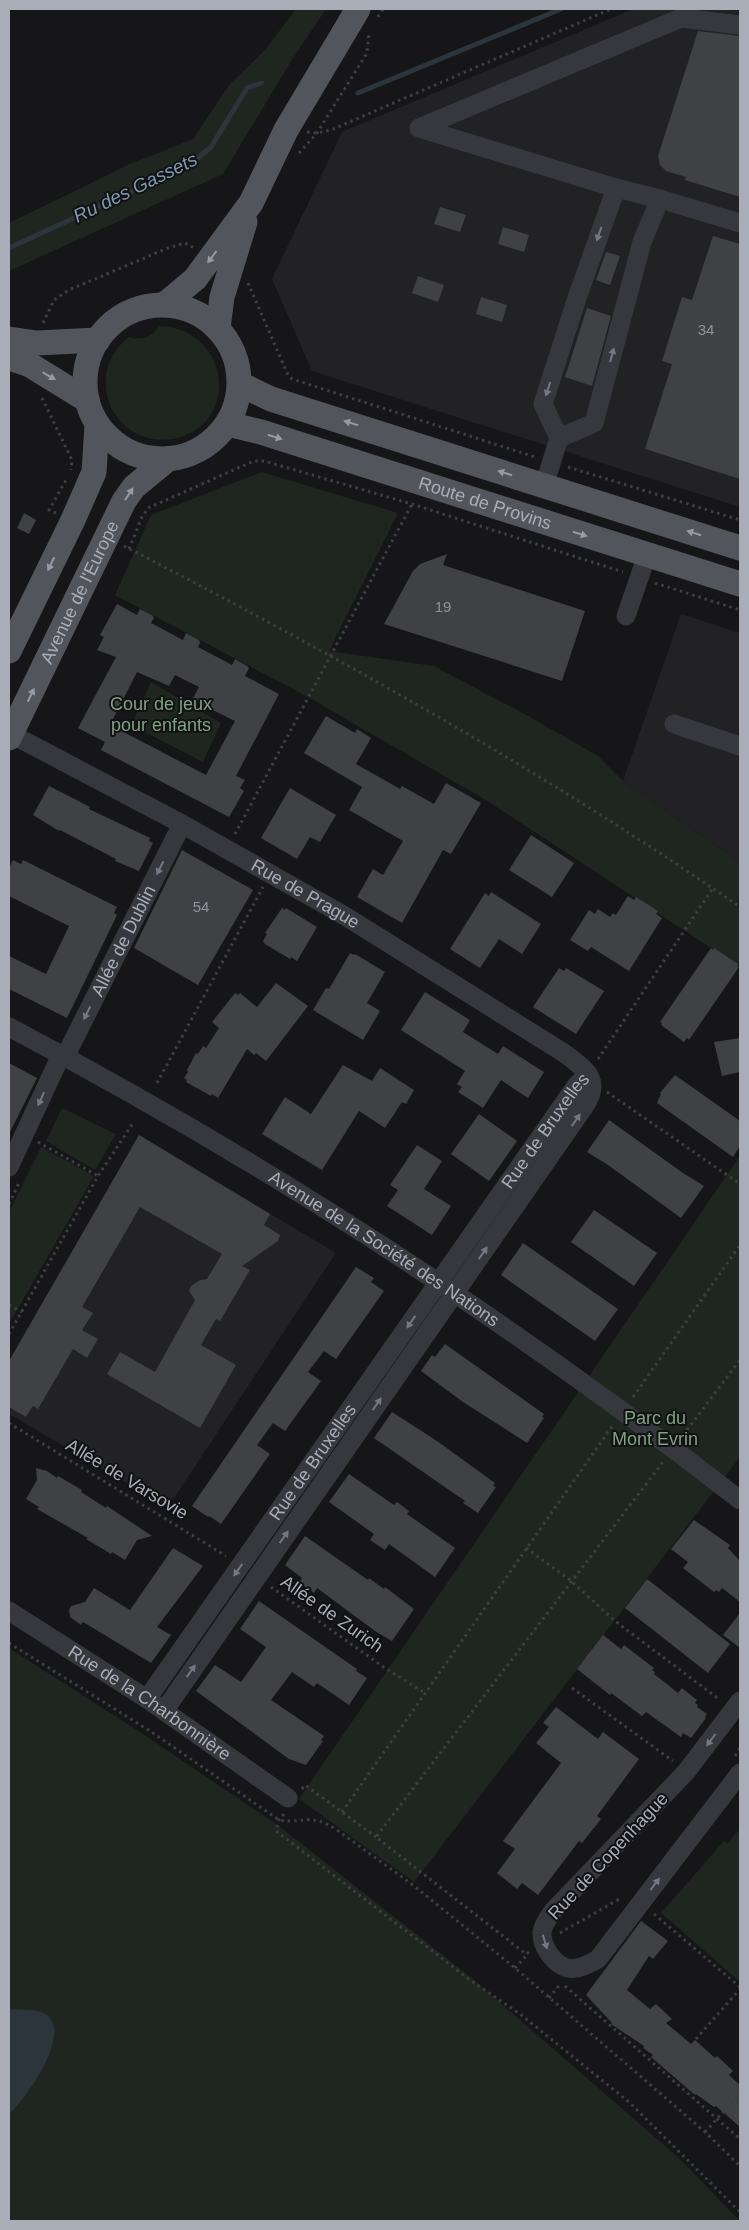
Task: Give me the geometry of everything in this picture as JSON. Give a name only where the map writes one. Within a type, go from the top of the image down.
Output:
[{"type":"main road","points":[[218,328],[222,297],[222,263],[286,130],[366,16]]},
{"type":"main road","points":[[165,304],[195,279],[222,263]]},
{"type":"main road","points":[[165,304],[186,308],[203,316],[218,328],[230,344],[238,363],[240,384],[237,405],[228,424],[212,442],[192,454],[168,459],[148,458],[128,452],[111,440],[98,425],[87,400],[85,379],[88,359],[98,340],[111,324],[128,313],[147,306],[165,304]]},
{"type":"main road","points":[[9,339],[37,344],[98,340]]},
{"type":"main road","points":[[9,358],[30,365],[87,400]]},
{"type":"main road","name":"Route de Provins","points":[[240,384],[271,399],[740,548]]},
{"type":"main road","name":"Route de Provins","points":[[228,424],[261,432],[643,566],[740,584]]},
{"type":"main road","points":[[9,651],[73,520],[94,472],[98,425]]},
{"type":"main road","name":"Avenue de l'Europe","points":[[10,736],[118,543],[124,501],[134,486],[168,459]]},
{"type":"street","points":[[740,26],[681,18],[419,128],[740,224]]},
{"type":"street","points":[[544,486],[558,438],[543,404],[577,298],[616,188]]},
{"type":"street","points":[[558,438],[594,423],[642,242],[667,201]]},
{"type":"street","points":[[626,616],[643,566]]},
{"type":"street","points":[[674,724],[740,746]]},
{"type":"street","name":"Rue de Prague","points":[[10,736],[227,848],[346,916],[564,1053],[590,1078]]},
{"type":"street","name":"Allée de Dublin","points":[[9,1167],[63,1056],[182,824]]},
{"type":"street","name":"Avenue de la Société des Nations","points":[[9,1027],[219,1144],[438,1282],[623,1411],[740,1500]]},
{"type":"street","name":"Rue de Bruxelles","points":[[147,1699],[576,1086],[590,1078],[591,1098],[164,1711]]},
{"type":"street","name":"Rue de la Charbonnière","points":[[9,1610],[147,1699],[292,1799]]},
{"type":"street","name":"Rue de Copenhague","points":[[736,1786],[598,1959],[583,1967],[568,1968],[556,1962],[544,1943],[542,1932],[545,1922],[553,1911],[686,1772],[740,1701]]},
{"type":"path","points":[[366,16],[383,9]]},
{"type":"path","points":[[286,130],[317,133],[331,130],[611,9]]},
{"type":"path","points":[[296,156],[317,133],[367,53],[369,31]]},
{"type":"path","points":[[37,344],[40,328],[54,300],[69,290],[168,248],[185,243],[246,277],[288,375],[292,379],[740,520]]},
{"type":"path","points":[[38,390],[72,460],[71,471]]},
{"type":"path","points":[[740,610],[643,566],[412,504],[264,461],[254,461],[148,508],[118,543],[331,656],[458,728],[584,806],[740,907]]},
{"type":"path","points":[[67,479],[50,510],[73,520]]},
{"type":"path","points":[[227,848],[412,504]]},
{"type":"path","points":[[157,1083],[271,874]]},
{"type":"path","points":[[713,888],[590,1078],[740,1184]]},
{"type":"path","points":[[9,1334],[98,1176],[133,1123]]},
{"type":"path","points":[[25,1135],[98,1176]]},
{"type":"path","points":[[342,1812],[740,1245]]},
{"type":"path","points":[[9,1305],[22,1312]]},
{"type":"path","points":[[376,1837],[570,1580],[740,1360]]},
{"type":"path","name":"Allée de Varsovie","points":[[9,1423],[230,1559]]},
{"type":"path","points":[[526,1548],[570,1580],[615,1621],[722,1701],[716,1709]]},
{"type":"path","name":"Allée de Zurich","points":[[266,1584],[382,1666],[425,1693]]},
{"type":"path","points":[[9,1643],[150,1731],[279,1820],[295,1822],[310,1818],[324,1821],[412,1886],[515,1968],[705,2132],[740,2166]]},
{"type":"path","points":[[572,1688],[674,1762],[680,1755]]},
{"type":"path","points":[[533,1960],[376,1837],[305,1785],[292,1799],[279,1820],[276,1831],[470,1980],[520,2014],[629,2102],[740,2212]]},
{"type":"path","points":[[515,1968],[526,1954],[629,1894],[740,1988],[696,2039]]},
{"type":"path","points":[[554,1977],[740,2139]]},
{"type":"path","points":[[549,1998],[561,1983]]},
{"type":"path","points":[[705,2132],[740,2093]]},
{"type":"shaded area","points":[[740,9],[740,507],[312,371],[272,279],[342,132],[631,10]]},
{"type":"shaded area","points":[[681,614],[740,633],[740,862],[623,781]]},
{"type":"shaded area","points":[[139,1135],[336,1253],[168,1507],[9,1414],[9,1361]]},
{"type":"shaded area","points":[[9,2009],[33,2010],[47,2015],[53,2024],[54,2036],[44,2066],[26,2095],[9,2114]]},
{"type":"green space","points":[[296,9],[326,9],[293,58],[223,174],[9,271],[9,223],[130,164],[193,139],[230,84],[265,50]]},
{"type":"green space","points":[[159,326],[184,331],[202,343],[214,360],[219,379],[218,399],[209,417],[195,431],[168,440],[147,438],[137,434],[120,421],[109,402],[106,388],[108,368],[120,346],[129,337],[138,339],[150,335]]},
{"type":"green space","points":[[262,472],[398,513],[329,651],[434,666],[598,756],[623,781],[740,862],[740,967],[489,802],[308,697],[115,595],[151,515]]},
{"type":"green space","name":"Cour de jeux pour enfants","points":[[151,682],[221,723],[203,762],[131,725]]},
{"type":"green space","points":[[62,1108],[116,1134],[95,1170],[46,1141]]},
{"type":"green space","points":[[41,1147],[94,1176],[9,1324],[9,1212]]},
{"type":"green space","name":"Parc du Mont Evrin","points":[[740,1156],[740,1457],[414,1882],[299,1799]]},
{"type":"green space","points":[[9,1648],[146,1736],[279,1826],[473,1979],[680,2159],[740,2221],[9,2221]]},
{"type":"green space","points":[[739,1830],[740,1982],[661,1913],[724,1841],[727,1844]]},
{"type":"building","points":[[698,31],[740,36],[740,197],[685,180],[686,177],[666,171],[660,165],[658,156]]},
{"type":"building","points":[[440,207],[466,215],[460,232],[434,224]]},
{"type":"building","points":[[503,227],[529,235],[524,252],[498,244]]},
{"type":"building","points":[[713,236],[740,244],[740,479],[645,449],[672,364],[662,361],[682,297],[692,300]]},
{"type":"building","points":[[606,252],[620,256],[610,285],[596,280]]},
{"type":"building","points":[[418,276],[444,285],[438,302],[412,293]]},
{"type":"building","points":[[481,297],[507,305],[502,322],[476,314]]},
{"type":"building","points":[[587,308],[611,316],[592,386],[565,377]]},
{"type":"building","points":[[24,513],[36,520],[29,534],[17,528]]},
{"type":"building","points":[[447,554],[443,565],[585,611],[562,681],[384,624],[413,571],[420,564]]},
{"type":"building","points":[[117,604],[137,615],[140,609],[152,615],[154,618],[151,623],[183,640],[186,633],[199,640],[198,647],[232,665],[235,659],[247,666],[249,668],[245,676],[279,694],[236,776],[245,780],[240,788],[244,791],[229,817],[101,750],[105,742],[78,728],[116,657],[97,650],[104,637],[100,635]],"holes":[[[137,672],[169,686],[175,675],[199,687],[192,700],[235,721],[206,775],[110,725]]]},
{"type":"building","points":[[326,716],[355,733],[357,729],[371,738],[356,764],[400,789],[402,786],[434,804],[446,783],[481,803],[451,854],[443,850],[402,923],[357,897],[373,869],[383,875],[403,841],[349,810],[362,787],[304,753]]},
{"type":"building","points":[[49,786],[90,807],[89,809],[150,838],[149,841],[153,843],[139,871],[115,861],[116,859],[59,831],[33,815]]},
{"type":"building","points":[[290,788],[336,815],[320,842],[310,837],[297,859],[261,838]]},
{"type":"building","points":[[531,835],[574,863],[552,897],[509,870]]},
{"type":"building","points":[[182,850],[253,890],[198,985],[134,948]]},
{"type":"building","points":[[13,860],[21,864],[23,860],[117,907],[114,913],[117,915],[67,1018],[9,989],[9,956],[46,974],[69,926],[9,896],[9,868]]},
{"type":"building","points":[[491,892],[541,924],[522,954],[499,939],[480,968],[450,949],[485,893],[489,896]]},
{"type":"building","points":[[628,896],[634,900],[636,897],[658,911],[656,914],[662,918],[629,971],[591,947],[588,951],[570,940],[589,910],[595,914],[598,909],[610,917],[613,913],[616,915]]},
{"type":"building","points":[[282,908],[285,910],[286,908],[317,927],[297,961],[291,957],[290,959],[263,941],[267,934],[265,933]]},
{"type":"building","points":[[711,948],[713,950],[714,948],[738,964],[737,966],[739,967],[689,1040],[687,1038],[684,1042],[661,1025],[662,1023],[660,1022]]},
{"type":"building","points":[[350,953],[355,954],[385,972],[367,1003],[380,1011],[363,1040],[313,1010],[326,988],[329,989]]},
{"type":"building","points":[[559,968],[564,971],[566,968],[604,991],[576,1034],[533,1007]]},
{"type":"building","points":[[276,983],[308,1006],[266,1061],[247,1049],[218,1098],[186,1082],[187,1080],[184,1078],[196,1053],[198,1054],[203,1046],[206,1048],[219,1028],[212,1022],[235,993],[238,995],[240,993],[257,1007]]},
{"type":"building","points":[[425,992],[470,1020],[463,1032],[498,1054],[503,1046],[544,1072],[528,1098],[501,1080],[483,1108],[458,1092],[462,1087],[457,1084],[465,1071],[401,1030]]},
{"type":"building","points":[[740,1038],[740,1072],[722,1076],[714,1042]]},
{"type":"building","points":[[9,1063],[37,1078],[9,1134]]},
{"type":"building","points":[[343,1065],[372,1081],[380,1068],[414,1090],[406,1104],[402,1102],[385,1128],[359,1111],[322,1170],[262,1134],[285,1097],[311,1114]]},
{"type":"building","points":[[675,1075],[740,1121],[740,1146],[733,1157],[657,1103],[660,1093]]},
{"type":"building","points":[[479,1114],[517,1141],[489,1181],[451,1154]]},
{"type":"building","points":[[609,1120],[704,1186],[681,1218],[587,1152]]},
{"type":"building","points":[[139,1135],[270,1214],[264,1225],[280,1235],[278,1241],[242,1266],[250,1270],[220,1321],[216,1319],[201,1345],[236,1365],[200,1428],[107,1374],[120,1352],[155,1372],[195,1300],[189,1291],[191,1286],[200,1280],[207,1279],[222,1254],[140,1207],[82,1307],[93,1313],[82,1330],[98,1339],[87,1358],[73,1349],[38,1409],[33,1406],[26,1417],[9,1407],[9,1361]]},
{"type":"building","points":[[417,1145],[442,1161],[424,1189],[451,1206],[432,1235],[387,1206],[398,1190],[390,1185]]},
{"type":"building","points":[[594,1210],[657,1253],[634,1286],[571,1242]]},
{"type":"building","points":[[523,1243],[618,1309],[595,1341],[501,1275]]},
{"type":"building","points":[[356,1267],[374,1278],[371,1282],[384,1291],[336,1359],[324,1351],[308,1372],[321,1381],[285,1431],[273,1423],[257,1445],[270,1454],[221,1524],[208,1517],[192,1506]]},
{"type":"building","points":[[445,1344],[544,1414],[542,1417],[544,1418],[527,1443],[463,1402],[421,1371],[432,1355],[435,1357]]},
{"type":"building","points":[[392,1412],[437,1441],[495,1483],[493,1486],[496,1487],[478,1513],[463,1503],[465,1501],[374,1438]]},
{"type":"building","points":[[36,1468],[47,1471],[57,1478],[58,1476],[82,1490],[81,1492],[106,1508],[107,1506],[152,1536],[137,1540],[125,1560],[112,1552],[111,1554],[86,1539],[88,1538],[37,1509],[39,1507],[26,1499],[37,1480]]},
{"type":"building","points":[[349,1474],[394,1505],[397,1502],[409,1511],[407,1514],[455,1548],[435,1577],[389,1544],[385,1550],[370,1540],[374,1534],[329,1502]]},
{"type":"building","points":[[694,1520],[730,1545],[728,1548],[740,1561],[740,1602],[722,1588],[719,1592],[716,1590],[714,1592],[683,1568],[688,1562],[671,1549]]},
{"type":"building","points":[[305,1536],[368,1580],[369,1578],[384,1589],[385,1587],[414,1609],[392,1641],[375,1631],[317,1588],[314,1593],[299,1582],[302,1578],[285,1565]]},
{"type":"building","points":[[173,1548],[203,1566],[157,1627],[171,1635],[151,1663],[83,1622],[81,1625],[70,1617],[69,1610],[71,1606],[85,1602],[94,1588],[130,1610]]},
{"type":"building","points":[[647,1579],[730,1644],[708,1673],[625,1608]]},
{"type":"building","points":[[259,1601],[357,1669],[356,1671],[367,1678],[349,1705],[317,1683],[314,1687],[292,1672],[271,1700],[324,1736],[321,1740],[323,1741],[306,1765],[289,1759],[196,1691],[215,1665],[241,1682],[266,1647],[240,1629]]},
{"type":"building","points":[[740,1613],[740,1648],[723,1635]]},
{"type":"building","points":[[603,1635],[621,1649],[624,1645],[654,1668],[652,1670],[655,1672],[654,1674],[678,1693],[682,1688],[697,1700],[695,1703],[698,1705],[697,1707],[707,1714],[691,1738],[683,1733],[681,1737],[646,1712],[642,1716],[611,1693],[610,1695],[577,1669]]},
{"type":"building","points":[[556,1707],[598,1739],[603,1732],[639,1759],[597,1816],[601,1819],[582,1843],[579,1841],[538,1895],[522,1883],[517,1889],[497,1873],[515,1849],[503,1841],[561,1763],[536,1743],[549,1727],[543,1723]]},
{"type":"building","points":[[641,1921],[668,1941],[653,1959],[649,1956],[627,1990],[650,2009],[656,2004],[672,2019],[666,2023],[691,2044],[695,2040],[715,2058],[717,2056],[733,2071],[729,2075],[740,2085],[740,2127],[716,2106],[714,2107],[695,2095],[651,2057],[653,2055],[643,2048],[644,2046],[611,2024],[586,1995]]},
{"type":"waterway","name":"Ru des Gassets","points":[[358,93],[561,9]]},
{"type":"waterway","name":"Ru des Gassets","points":[[9,248],[191,164],[211,147],[247,88],[262,83]]}]
